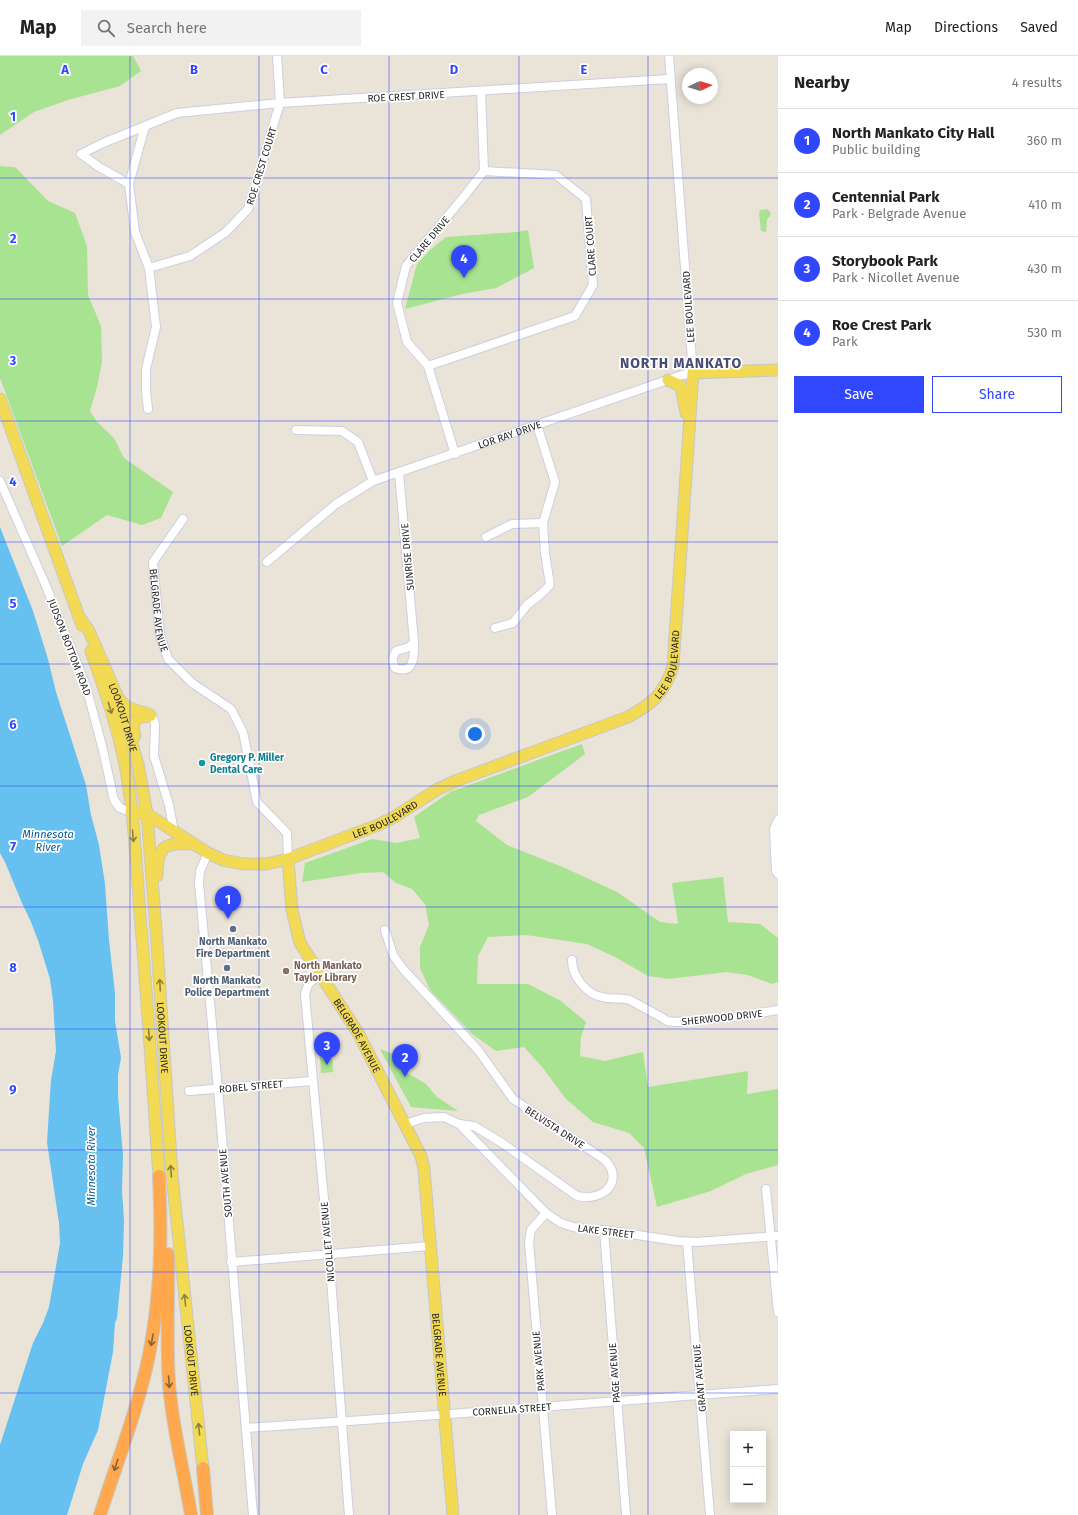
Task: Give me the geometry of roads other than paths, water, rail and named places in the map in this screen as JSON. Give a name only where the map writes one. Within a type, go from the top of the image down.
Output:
[{"type":"highway","points":[[100,1515],[143,1381],[154,1331],[162,1227],[159,1176]]},
{"type":"highway","points":[[159,1176],[167,1225],[169,1281],[168,1361],[170,1402],[191,1515]]},
{"type":"highway","points":[[203,1468],[206,1515]]},
{"type":"main road","name":"LOR RAY DRIVE","points":[[693,373],[778,370]]},
{"type":"main road","name":"LEE BOULEVARD","points":[[131,812],[147,814],[193,844],[223,860],[243,864],[266,864],[288,859],[378,825],[394,817],[438,789],[458,780],[628,717],[652,702],[662,692],[669,679],[673,666],[693,373]]},
{"type":"main road","points":[[668,380],[681,386],[688,433]]},
{"type":"main road","name":"LOOKOUT DRIVE","points":[[0,399],[103,684],[123,755],[131,812],[142,937],[159,1176]]},
{"type":"main road","name":"LOOKOUT DRIVE","points":[[80,618],[89,631],[119,700],[138,764],[147,814],[172,1175],[203,1468]]},
{"type":"main road","points":[[119,700],[130,709],[144,712],[150,716]]},
{"type":"main road","points":[[142,787],[142,762],[133,724],[141,716],[150,716]]},
{"type":"main road","points":[[156,930],[157,869],[159,856],[163,849],[169,844],[193,844]]},
{"type":"main road","name":"BELGRADE AVENUE","points":[[288,859],[292,910],[300,943],[358,1033],[421,1156],[424,1169],[453,1515]]},
{"type":"street","points":[[277,56],[280,103]]},
{"type":"street","name":"LEE BOULEVARD","points":[[669,56],[693,373]]},
{"type":"street","name":"ROE CREST DRIVE","points":[[129,184],[81,154],[103,143],[177,113],[280,103],[481,92],[670,79]]},
{"type":"street","points":[[481,92],[484,171]]},
{"type":"street","name":"ROE CREST COURT","points":[[149,268],[190,256],[226,232],[248,209],[280,103]]},
{"type":"street","points":[[145,126],[129,184],[135,232],[149,268],[156,327],[146,369],[148,409]]},
{"type":"street","name":"CLARE COURT","points":[[428,366],[575,316],[593,285],[586,199],[556,175],[484,171]]},
{"type":"street","name":"CLARE DRIVE","points":[[455,454],[428,366],[407,342],[397,303],[406,266],[484,171]]},
{"type":"street","name":"LOR RAY DRIVE","points":[[267,562],[336,504],[373,481],[668,380],[693,373]]},
{"type":"street","points":[[495,628],[512,623],[527,605],[550,585],[545,553],[543,523],[555,482],[537,425]]},
{"type":"street","points":[[296,430],[342,431],[358,442],[373,481]]},
{"type":"street","name":"SUNRISE DRIVE","points":[[399,473],[414,642]]},
{"type":"street","name":"JUDSON BOTTOM ROAD","points":[[0,480],[46,586],[86,686],[103,750],[114,800],[120,808],[131,812]]},
{"type":"street","name":"BELGRADE AVENUE","points":[[183,519],[153,562],[160,635],[168,659],[192,683],[231,709],[243,732],[257,802],[287,833],[288,859]]},
{"type":"street","points":[[486,537],[512,524],[543,523]]},
{"type":"street","points":[[150,716],[154,720],[155,725],[154,756],[169,805],[174,832]]},
{"type":"street","points":[[778,820],[774,829],[776,871],[778,874]]},
{"type":"street","name":"SOUTH AVENUE","points":[[208,853],[200,871],[199,883],[218,1089],[231,1262],[253,1515]]},
{"type":"street","name":"BELVISTA DRIVE","points":[[385,930],[393,955],[403,969],[478,1050],[513,1099],[605,1160],[612,1170],[612,1181],[607,1190],[596,1196],[586,1198],[577,1196],[502,1143],[474,1126],[458,1124]]},
{"type":"street","name":"SHERWOOD DRIVE","points":[[572,960],[572,968],[576,977],[594,994],[601,997],[624,998],[630,1000],[667,1020],[675,1022],[742,1016],[778,1010]]},
{"type":"street","name":"NICOLLET AVENUE","points":[[319,974],[308,985],[305,994],[329,1253],[349,1515]]},
{"type":"street","name":"ROBEL STREET","points":[[189,1091],[312,1082]]},
{"type":"street","name":"LAKE STREET","points":[[405,1124],[424,1118],[444,1117],[458,1124],[546,1213],[561,1223],[573,1227],[687,1242],[774,1236]]},
{"type":"street","points":[[766,1189],[774,1236],[778,1312]]},
{"type":"street","name":"PARK AVENUE","points":[[546,1213],[531,1230],[528,1242],[552,1515]]},
{"type":"street","name":"PAGE AVENUE","points":[[604,1230],[616,1402],[626,1515]]},
{"type":"street","name":"GRANT AVENUE","points":[[687,1242],[710,1515]]},
{"type":"street","points":[[231,1262],[430,1246]]},
{"type":"street","name":"CORNELIA STREET","points":[[246,1428],[778,1389]]},
{"type":"water","name":"Minnesota River","points":[[0,527],[33,611],[48,659],[56,692],[86,785],[91,815],[99,845],[105,884],[115,993],[115,1021],[121,1058],[118,1075],[118,1096],[123,1156],[122,1190],[124,1221],[123,1256],[113,1352],[98,1430],[83,1464],[67,1515],[0,1515],[0,1445],[33,1343],[49,1307],[60,1243],[59,1223],[47,1142],[51,1080],[56,1051],[50,979],[31,922],[0,853]]},
{"type":"place","name":"Roe Crest Park","points":[[464,278]]},
{"type":"place","name":"Gregory P. Miller Dental Care","points":[[202,763]]},
{"type":"place","name":"North Mankato City Hall","points":[[228,919]]},
{"type":"place","name":"North Mankato Fire Department","points":[[233,929]]},
{"type":"place","name":"North Mankato Police Department","points":[[227,968]]},
{"type":"place","name":"North Mankato Taylor Library","points":[[286,971]]},
{"type":"place","name":"Storybook Park","points":[[327,1065]]},
{"type":"place","name":"Centennial Park","points":[[405,1077]]},
{"type":"district","name":"NORTH MANKATO","points":[[681,363]]}]
